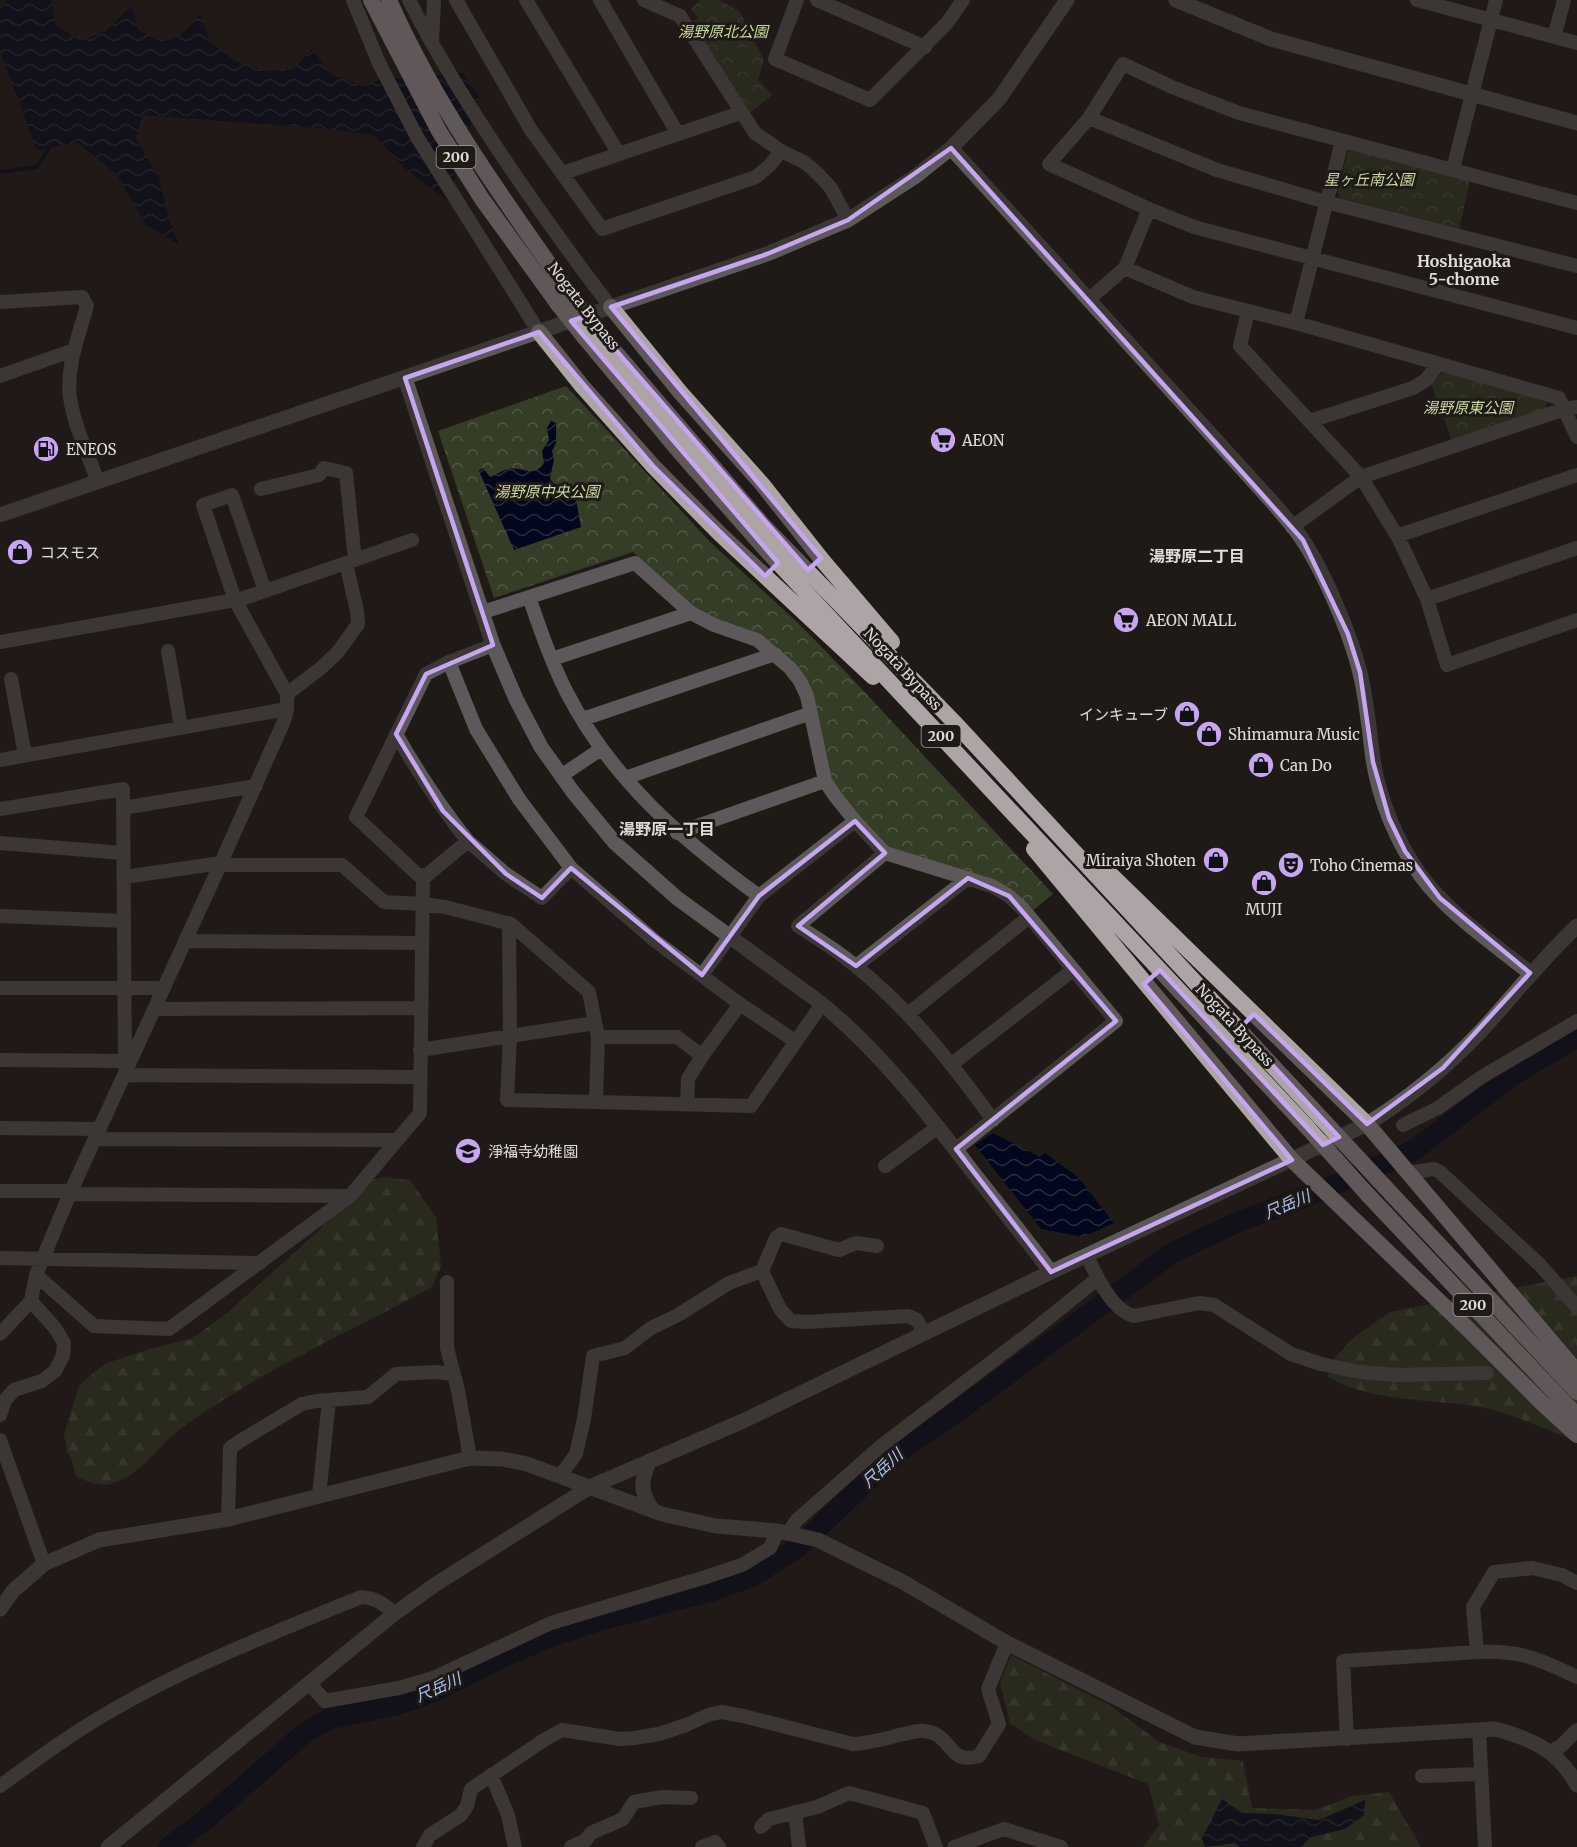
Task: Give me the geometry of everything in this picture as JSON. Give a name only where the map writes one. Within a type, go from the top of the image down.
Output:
[{"type":"highway","name":"Nogata Bypass","points":[[371,0],[439,131],[482,199],[565,301],[678,450],[768,552],[1577,1416]]},
{"type":"highway","name":"Nogata Bypass","points":[[388,0],[402,29],[488,177],[565,301]]},
{"type":"highway","points":[[611,307],[680,392],[762,484],[954,722]]},
{"type":"highway","points":[[539,332],[582,386],[653,466],[720,534],[840,648],[944,739]]},
{"type":"highway","name":"Nogata Bypass","points":[[591,335],[764,525],[954,722],[1577,1392]]},
{"type":"highway","points":[[995,766],[1189,949],[1367,1124],[1577,1372]]},
{"type":"highway","points":[[1002,802],[1042,861],[1292,1160],[1577,1435]]},
{"type":"street","points":[[353,0],[379,63],[417,137],[539,332]]},
{"type":"street","points":[[409,0],[432,42],[509,167],[611,307]]},
{"type":"street","points":[[432,42],[434,0]]},
{"type":"street","points":[[456,0],[531,130],[602,229],[756,177],[771,165],[782,151]]},
{"type":"street","points":[[526,0],[619,154]]},
{"type":"street","points":[[600,0],[678,134]]},
{"type":"street","points":[[644,0],[680,16],[740,113],[755,133],[804,162],[817,173],[831,188],[848,220]]},
{"type":"street","points":[[797,0],[775,59],[870,100],[925,47],[947,23],[963,0]]},
{"type":"street","points":[[817,0],[925,47]]},
{"type":"street","points":[[0,515],[767,254],[848,220],[916,176],[951,148],[999,99],[1067,0]]},
{"type":"street","points":[[1176,0],[1271,39],[1577,123]]},
{"type":"street","points":[[1417,0],[1577,43]]},
{"type":"street","points":[[1453,169],[1496,0]]},
{"type":"street","points":[[1554,37],[1564,0]]},
{"type":"street","points":[[1577,202],[1239,113],[1172,87],[1123,64],[1089,118],[1049,164],[1194,227],[1577,328]]},
{"type":"street","points":[[563,173],[740,113]]},
{"type":"street","points":[[1089,118],[1217,170],[1326,202],[1577,266]]},
{"type":"street","points":[[1296,323],[1342,141]]},
{"type":"street","points":[[951,148],[1274,504],[1303,540],[1348,634],[1360,672],[1373,762],[1389,818],[1405,851],[1421,876],[1440,898],[1530,973]]},
{"type":"street","points":[[1088,300],[1125,268],[1149,209]]},
{"type":"street","points":[[1125,268],[1193,297],[1296,323],[1559,398],[1571,408],[1577,437]]},
{"type":"street","points":[[0,302],[82,297],[87,306],[74,350],[69,382],[73,411],[98,482]]},
{"type":"street","points":[[1248,311],[1240,346],[1361,477],[1397,536],[1427,599],[1447,665],[1577,620]]},
{"type":"street","points":[[0,376],[74,350]]},
{"type":"street","points":[[1310,421],[1413,388],[1426,380],[1438,364]]},
{"type":"street","points":[[405,378],[493,645],[516,699],[541,747],[561,776],[615,843],[677,898],[822,1004],[891,1069],[956,1149],[1050,1272]]},
{"type":"street","points":[[1292,526],[1361,477],[1571,408]]},
{"type":"street","points":[[261,489],[319,475],[324,468],[346,473],[350,562],[358,624],[338,652],[287,694]]},
{"type":"street","points":[[1397,536],[1577,475]]},
{"type":"street","points":[[0,1334],[31,1301],[36,1275],[71,1192],[256,786],[287,709],[287,694],[235,600],[203,505],[232,495],[265,591]]},
{"type":"street","points":[[0,642],[235,600],[412,540]]},
{"type":"street","points":[[1427,599],[1577,548]]},
{"type":"street","points":[[483,612],[635,563],[692,613],[714,625],[757,640],[775,654],[800,681],[807,696],[825,781],[855,821],[885,853],[992,886],[1010,896],[1029,917],[1116,1021],[956,1149]]},
{"type":"street","points":[[529,597],[566,691],[601,748],[651,808],[677,833],[709,860],[759,896]]},
{"type":"street","points":[[552,659],[692,613]]},
{"type":"street","points":[[468,841],[427,875],[418,875],[356,817],[426,675],[449,662],[493,645]]},
{"type":"street","points":[[168,651],[181,727]]},
{"type":"street","points":[[583,719],[775,654]]},
{"type":"street","points":[[449,662],[476,729],[486,746],[519,800],[571,868],[611,905],[740,1004],[795,1041]]},
{"type":"street","points":[[11,680],[25,755]]},
{"type":"street","points":[[0,760],[287,709]]},
{"type":"street","points":[[625,778],[811,713]]},
{"type":"street","points":[[396,734],[434,798],[468,841],[506,874],[542,898],[571,868]]},
{"type":"street","points":[[561,776],[601,748]]},
{"type":"street","points":[[677,833],[825,781]]},
{"type":"street","points":[[123,808],[256,786]]},
{"type":"street","points":[[0,809],[123,789],[125,1070]]},
{"type":"street","points":[[702,975],[759,896],[855,821]]},
{"type":"street","points":[[0,843],[123,853]]},
{"type":"street","points":[[885,853],[798,926],[856,966],[908,1014],[952,1064],[993,1120]]},
{"type":"street","points":[[124,877],[221,864],[342,865],[384,902],[422,903],[509,924],[546,952],[589,992],[598,1037],[596,1102]]},
{"type":"street","points":[[36,1275],[94,1326],[169,1329],[350,1196],[420,1113],[423,875]]},
{"type":"street","points":[[856,966],[968,878]]},
{"type":"street","points":[[0,915],[124,921]]},
{"type":"street","points":[[908,1014],[1029,917]]},
{"type":"street","points":[[509,924],[510,1036],[507,1100],[751,1106],[822,1004]]},
{"type":"street","points":[[108,1847],[394,1614],[436,1584],[590,1487],[743,1421],[1050,1272],[1367,1124],[1443,1068],[1480,1031],[1530,973],[1577,926]]},
{"type":"street","points":[[185,941],[422,943]]},
{"type":"street","points":[[952,1064],[1073,970]]},
{"type":"street","points":[[0,988],[164,988]]},
{"type":"street","points":[[687,1104],[688,1079],[740,1004]]},
{"type":"street","points":[[154,1009],[421,1008]]},
{"type":"street","points":[[1403,1125],[1438,1108],[1480,1078],[1577,1021]]},
{"type":"street","points":[[420,1050],[595,1023]]},
{"type":"street","points":[[598,1037],[677,1037],[702,1056]]},
{"type":"street","points":[[0,1060],[125,1070],[420,1077]]},
{"type":"street","points":[[885,1167],[938,1127]]},
{"type":"street","points":[[0,1128],[97,1134],[395,1140]]},
{"type":"street","points":[[1409,1173],[1434,1168],[1440,1172],[1540,1265],[1577,1307]]},
{"type":"street","points":[[0,1191],[350,1196]]},
{"type":"street","points":[[560,1476],[576,1454],[584,1419],[593,1356],[625,1348],[651,1328],[678,1315],[729,1283],[762,1270],[781,1234],[839,1250],[856,1243],[877,1246]]},
{"type":"street","points":[[1087,1256],[1102,1287],[1126,1314],[1134,1316],[1199,1302],[1214,1305],[1291,1354],[1321,1364],[1360,1372],[1397,1375],[1487,1373]]},
{"type":"street","points":[[0,1258],[260,1263]]},
{"type":"street","points":[[762,1270],[780,1309],[791,1321],[908,1316],[917,1320],[924,1334]]},
{"type":"street","points":[[309,1683],[325,1701],[399,1688],[433,1678],[550,1623],[706,1578],[742,1565],[770,1548],[797,1520],[881,1446],[1098,1278]]},
{"type":"street","points":[[447,1282],[447,1348],[470,1458]]},
{"type":"street","points":[[0,1415],[5,1400],[14,1390],[42,1381],[54,1371],[63,1356],[64,1343],[55,1328],[31,1301]]},
{"type":"street","points":[[228,1519],[230,1448],[302,1404],[368,1397],[396,1374],[435,1372],[453,1374]]},
{"type":"street","points":[[319,1496],[329,1400]]},
{"type":"street","points":[[0,1440],[5,1474],[44,1563]]},
{"type":"street","points":[[0,1609],[13,1591],[44,1563],[99,1540],[228,1519],[470,1458],[502,1459],[527,1464],[653,1511],[716,1526],[785,1533],[818,1540],[903,1582],[1007,1643],[1195,1737],[1238,1744],[1495,1729],[1527,1738],[1550,1752],[1570,1773],[1577,1785]]},
{"type":"street","points":[[649,1461],[641,1482],[644,1496],[653,1511]]},
{"type":"street","points":[[1477,1652],[1473,1607],[1494,1572],[1532,1568],[1562,1575],[1577,1583]]},
{"type":"street","points":[[0,1786],[109,1712],[178,1675],[251,1642],[361,1597],[372,1598],[387,1606],[394,1614]]},
{"type":"street","points":[[423,1847],[430,1835],[461,1815],[467,1806],[471,1789],[543,1740],[562,1730],[620,1739],[634,1738],[659,1734],[721,1712],[853,1744],[870,1743],[922,1730],[941,1736],[959,1757],[967,1759],[979,1756],[999,1724],[988,1689],[1007,1643]]},
{"type":"street","points":[[1347,1739],[1343,1661],[1501,1651],[1536,1657],[1577,1677]]},
{"type":"street","points":[[1479,1730],[1485,1847]]},
{"type":"street","points":[[1550,1752],[1561,1746],[1577,1730]]},
{"type":"street","points":[[1422,1776],[1481,1774]]},
{"type":"street","points":[[491,1775],[508,1815],[515,1847]]},
{"type":"street","points":[[761,1827],[769,1819],[817,1807],[849,1793],[923,1813],[936,1847]]},
{"type":"street","points":[[571,1847],[585,1842],[591,1833],[623,1819],[634,1802],[662,1797],[691,1798]]},
{"type":"street","points":[[795,1812],[799,1847]]},
{"type":"street","points":[[954,1847],[1005,1829],[1061,1847]]},
{"type":"street","points":[[702,1847],[715,1842],[718,1847]]},
{"type":"highlighted area","points":[[951,148],[1303,540],[1348,634],[1360,672],[1373,762],[1389,818],[1405,851],[1440,898],[1530,973],[1443,1068],[1367,1124],[1254,1014],[1239,1029],[1339,1137],[1323,1145],[1160,970],[1144,984],[1292,1160],[1051,1272],[956,1149],[1116,1021],[1009,896],[968,878],[856,966],[798,926],[885,853],[855,821],[759,896],[702,975],[571,868],[542,898],[506,874],[443,811],[396,734],[426,674],[493,645],[405,378],[539,332],[653,466],[765,576],[778,563],[571,321],[586,316],[808,570],[821,558],[611,307],[767,254],[848,220]]},
{"type":"green space","name":"湯野原北公園","points":[[700,0],[720,0],[740,12],[764,60],[758,80],[772,95],[750,113],[691,22],[698,17],[691,9]]},
{"type":"green space","name":"星ヶ丘南公園","points":[[1352,148],[1470,180],[1459,229],[1340,198],[1337,191],[1348,152]]},
{"type":"green space","name":"湯野原東公園","points":[[1444,371],[1538,397],[1547,403],[1547,410],[1452,441],[1431,383]]},
{"type":"green space","name":"湯野原中央公園","points":[[566,386],[710,542],[798,623],[843,669],[1053,894],[1031,912],[1025,905],[884,846],[842,797],[830,777],[791,661],[771,643],[697,611],[633,552],[494,598],[438,431]]},
{"type":"green space","points":[[384,1177],[410,1180],[436,1217],[441,1266],[432,1287],[285,1364],[228,1397],[179,1430],[131,1475],[102,1485],[76,1476],[67,1452],[64,1434],[79,1386],[104,1364],[153,1348],[191,1339],[225,1315],[315,1234],[367,1181]]},
{"type":"green space","points":[[1577,1276],[1577,1442],[1524,1420],[1482,1407],[1378,1395],[1344,1385],[1328,1377],[1331,1362],[1353,1338],[1390,1312]]},
{"type":"green space","points":[[1011,1655],[1111,1706],[1159,1742],[1202,1757],[1243,1761],[1252,1808],[1316,1810],[1352,1796],[1389,1792],[1421,1847],[1143,1847],[1159,1825],[1148,1784],[1035,1740],[1010,1723],[1000,1683]]},
{"type":"water","points":[[8,0],[51,0],[56,25],[81,41],[106,31],[132,5],[138,30],[159,39],[167,40],[179,36],[200,14],[211,43],[235,61],[265,71],[293,69],[312,49],[332,75],[366,87],[378,80],[463,73],[479,97],[448,201],[404,168],[374,135],[337,130],[142,115],[136,139],[159,177],[169,219],[179,245],[146,225],[117,175],[78,143],[37,150],[0,52],[0,7]]},
{"type":"water","points":[[551,421],[556,423],[556,443],[552,451],[554,460],[550,478],[552,482],[576,499],[581,527],[514,550],[479,471],[483,468],[490,477],[508,469],[532,471],[540,468],[544,463],[542,451],[549,440],[547,428]]},
{"type":"water","points":[[993,1133],[1040,1157],[1045,1153],[1078,1177],[1114,1223],[1083,1237],[1041,1229],[975,1145]]},
{"type":"water","points":[[1222,1799],[1242,1813],[1274,1814],[1319,1820],[1365,1800],[1364,1815],[1345,1829],[1311,1837],[1301,1847],[1240,1847],[1235,1843],[1205,1847],[1202,1838]]},
{"type":"waterway","points":[[0,172],[37,167],[49,148]]},
{"type":"waterway","name":"尺岳川","points":[[169,1847],[206,1819],[306,1732],[329,1719],[396,1705],[435,1691],[505,1656],[552,1636],[600,1620],[708,1592],[753,1576],[798,1547],[898,1452],[951,1416],[1172,1253],[1240,1221],[1303,1198],[1413,1151],[1513,1075],[1577,1037]]},
{"type":"tunnel","points":[[1553,1355],[1577,1349]]},
{"type":"place","name":"AEON","points":[[943,440]]},
{"type":"place","name":"ENEOS","points":[[46,449]]},
{"type":"place","name":"コスモス","points":[[20,552]]},
{"type":"place","name":"AEON MALL","points":[[1126,620]]},
{"type":"place","name":"インキューブ","points":[[1187,714]]},
{"type":"place","name":"Shimamura Music","points":[[1209,734]]},
{"type":"place","name":"Can Do","points":[[1261,765]]},
{"type":"place","name":"Miraiya Shoten","points":[[1216,860]]},
{"type":"place","name":"Toho Cinemas","points":[[1291,865]]},
{"type":"place","name":"MUJI","points":[[1264,883]]},
{"type":"place","name":"淨福寺幼稚園","points":[[468,1151]]},
{"type":"district","name":"Hoshigaoka 5-chome","points":[[1464,270]]},
{"type":"district","name":"湯野原二丁目","points":[[1197,556]]},
{"type":"district","name":"湯野原一丁目","points":[[667,829]]}]
